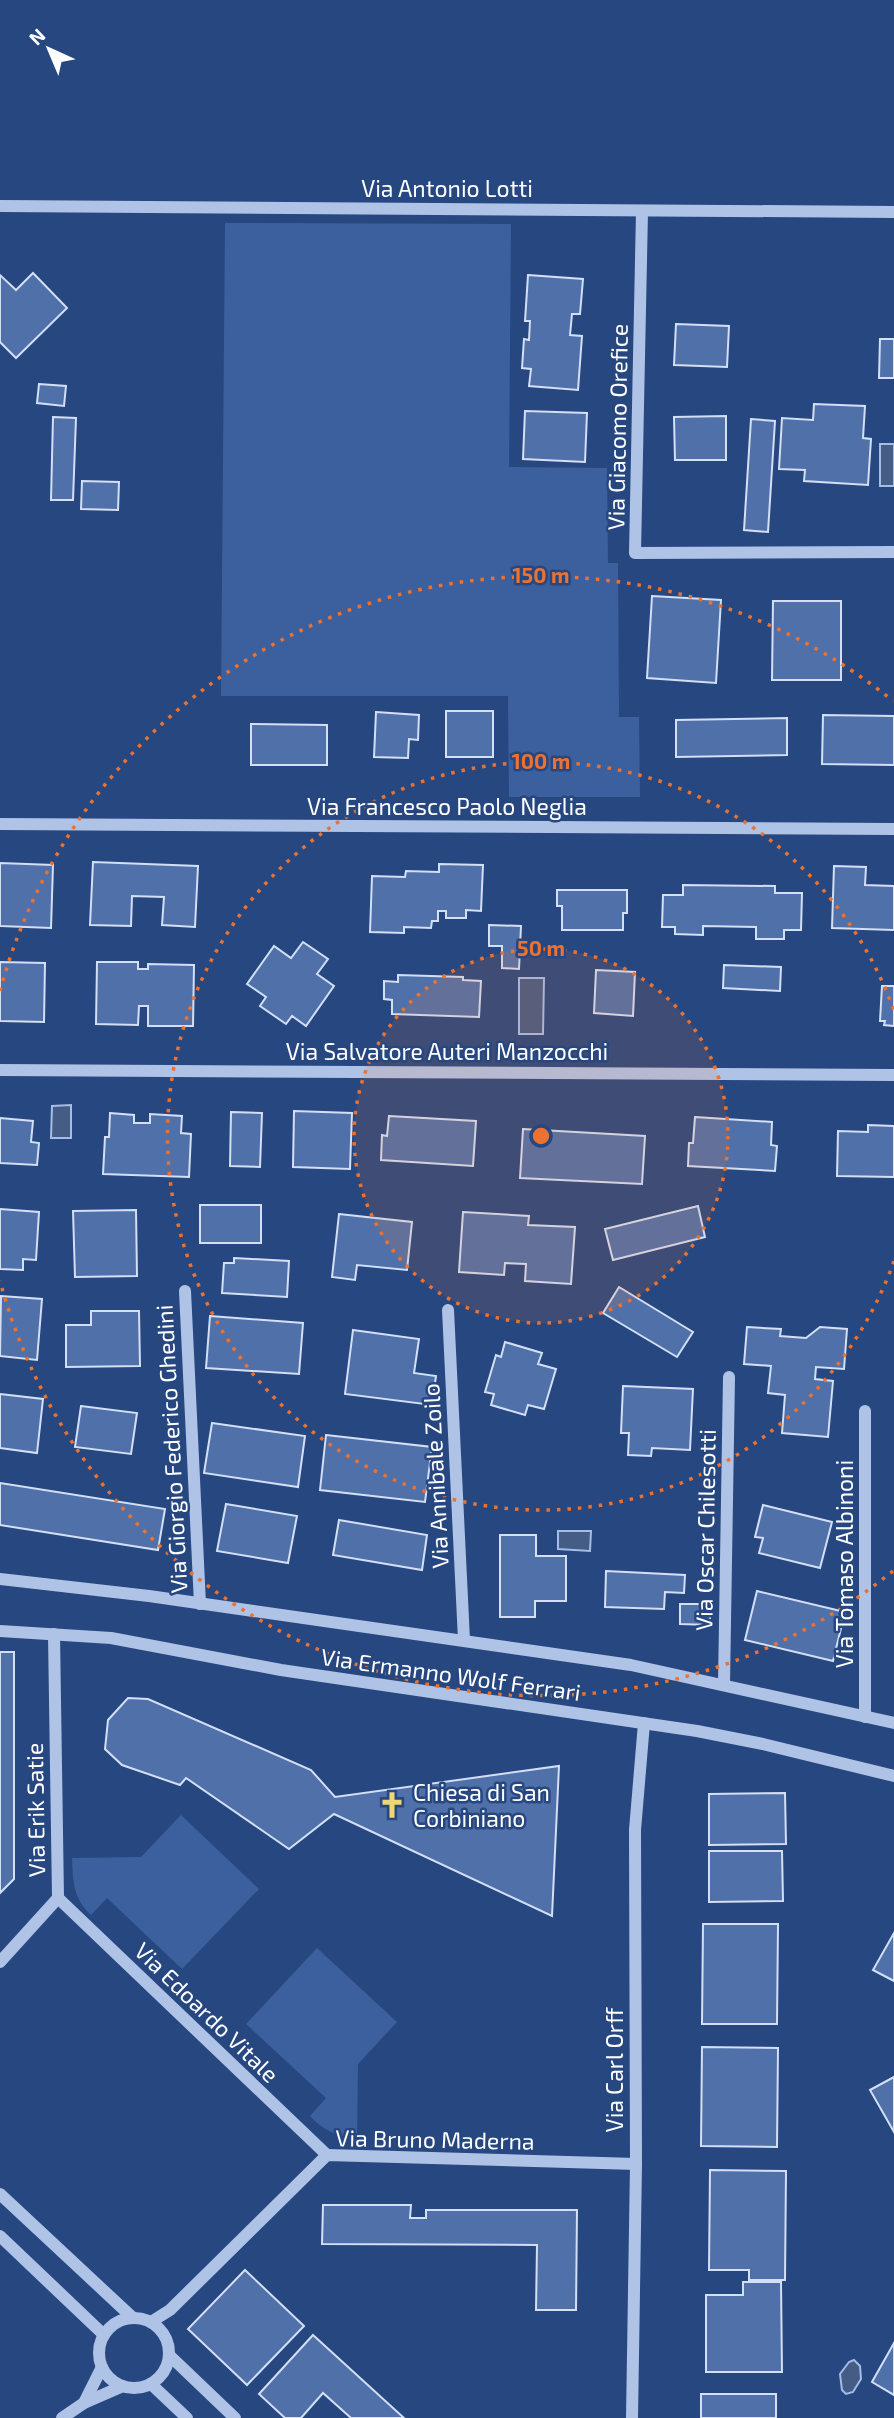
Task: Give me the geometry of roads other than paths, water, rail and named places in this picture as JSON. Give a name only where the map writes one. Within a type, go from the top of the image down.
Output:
[{"type":"street","name":"Via Antonio Lotti","points":[[0,206],[894,212]]},
{"type":"street","name":"Via Giacomo Orefice","points":[[642,211],[635,553],[894,552]]},
{"type":"street","name":"Via Francesco Paolo Neglia","points":[[0,824],[894,829]]},
{"type":"street","name":"Via Salvatore Auteri Manzocchi","points":[[0,1070],[894,1075]]},
{"type":"street","name":"Via Giorgio Federico Ghedini","points":[[185,1291],[200,1604]]},
{"type":"street","name":"Via Annibale Zoilo","points":[[448,1310],[464,1640]]},
{"type":"street","name":"Via Oscar Chilesotti","points":[[724,1684],[729,1377]]},
{"type":"street","name":"Via Tomaso Albinoni","points":[[864,1717],[865,1411]]},
{"type":"street","name":"Via Ermanno Wolf Ferrari","points":[[0,1579],[149,1596],[631,1665],[894,1723]]},
{"type":"street","name":"Via Ermanno Wolf Ferrari","points":[[0,1632],[111,1638],[281,1670],[644,1723],[763,1744],[894,1776]]},
{"type":"street","name":"Via Erik Satie","points":[[0,1962],[58,1898],[54,1634]]},
{"type":"street","name":"Via Carl Orff","points":[[632,2418],[636,2164],[635,1830],[644,1723]]},
{"type":"street","name":"Via Edoardo Vitale","points":[[58,1898],[327,2155]]},
{"type":"street","name":"Via Bruno Maderna","points":[[150,2322],[170,2310],[327,2155],[636,2164]]},
{"type":"street","points":[[0,2194],[134,2318]]},
{"type":"street","points":[[0,2236],[104,2335]]},
{"type":"street","name":"Via Bruno Maderna","points":[[163,2333],[170,2310]]},
{"type":"street","points":[[62,2418],[84,2403],[123,2386],[140,2387],[159,2377],[169,2356],[168,2344],[163,2333],[150,2322],[134,2318],[122,2320],[104,2335],[99,2357],[102,2367],[108,2377],[123,2386]]},
{"type":"street","points":[[169,2356],[235,2418]]},
{"type":"street","points":[[84,2403],[102,2367]]},
{"type":"street","points":[[150,2384],[187,2418]]},
{"type":"place","name":"Chiesa di San Corbiniano","points":[[392,1805]]}]
